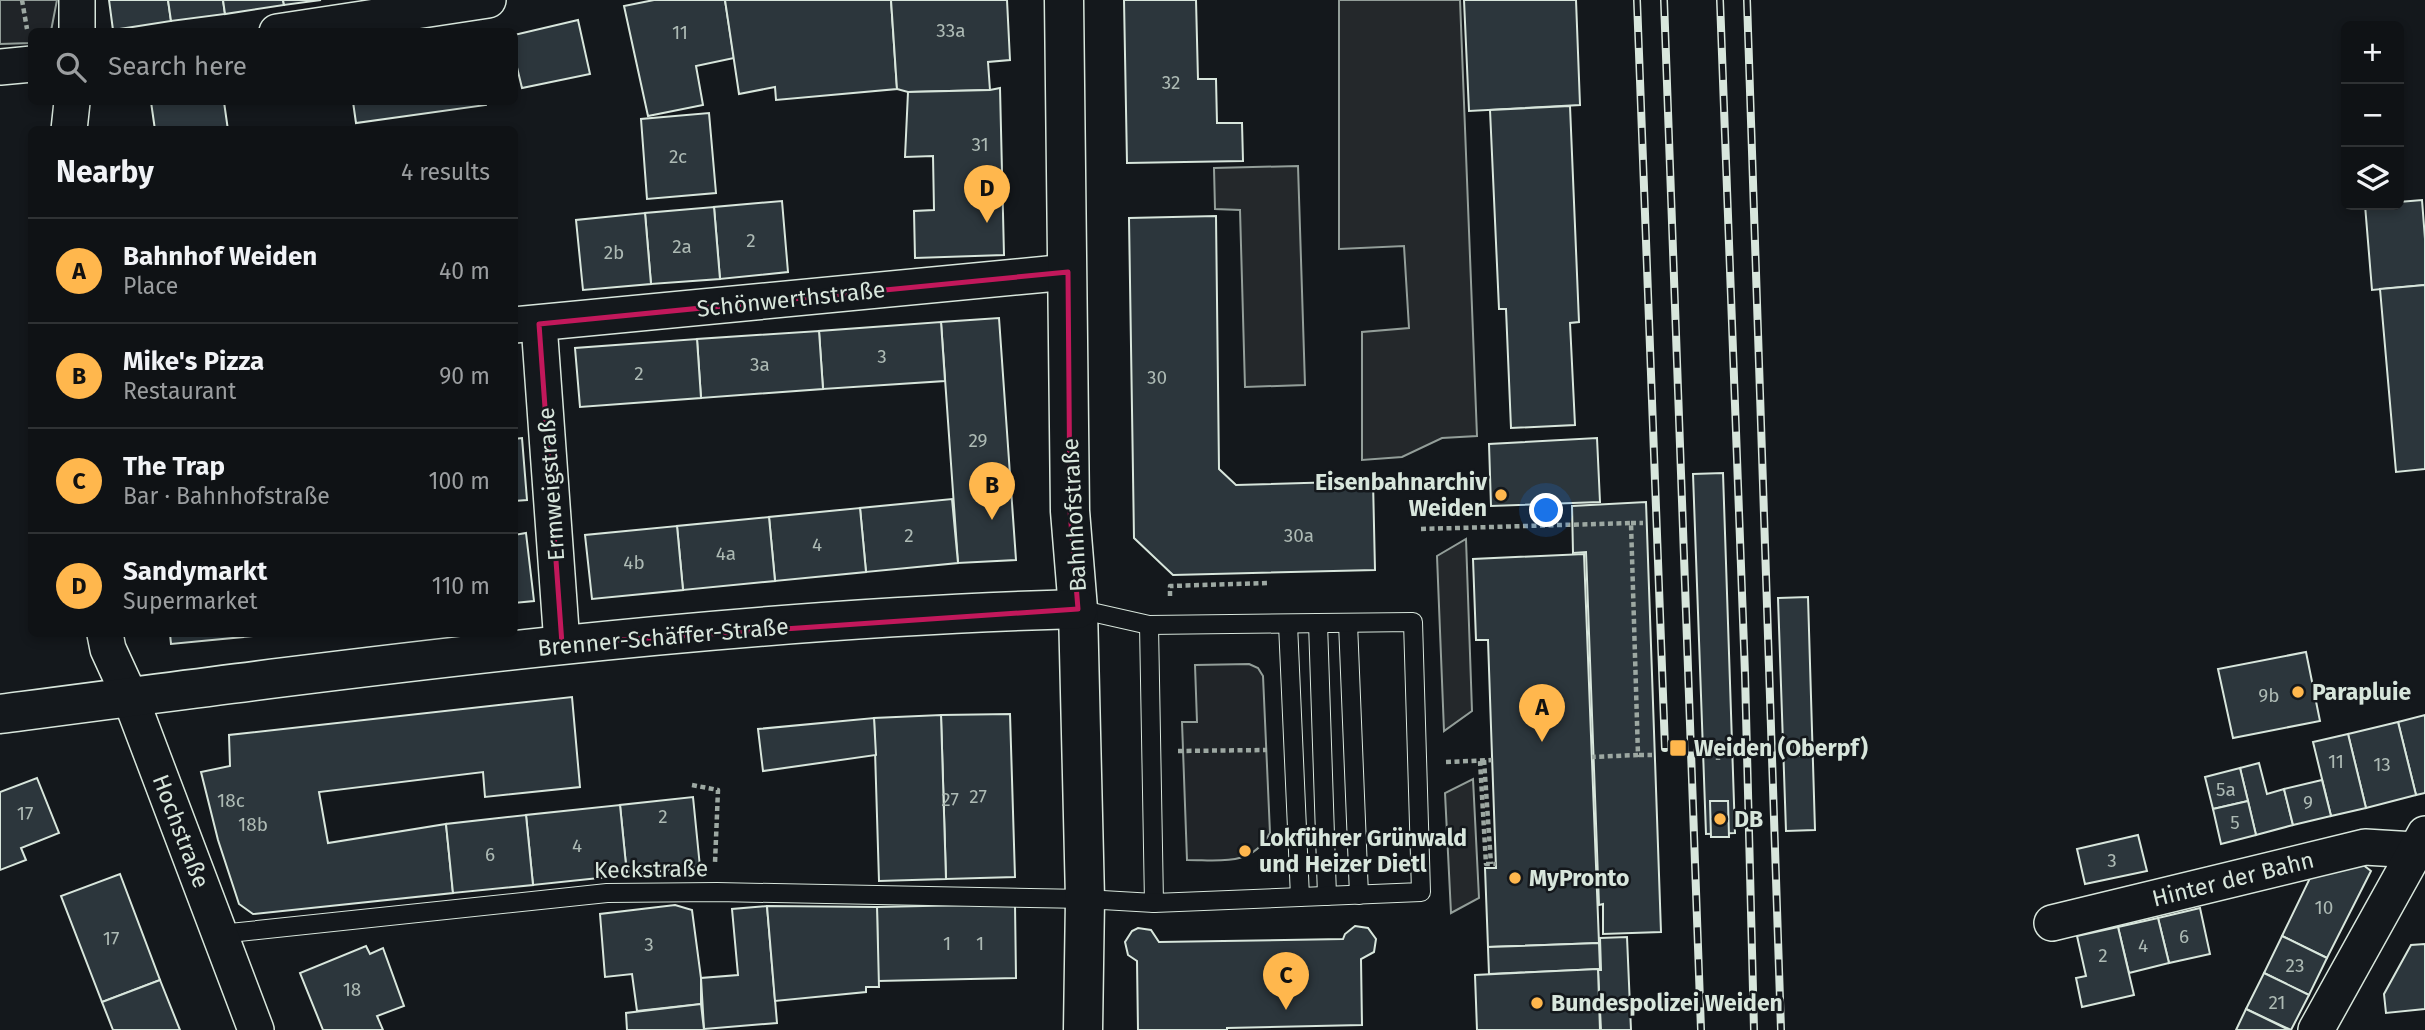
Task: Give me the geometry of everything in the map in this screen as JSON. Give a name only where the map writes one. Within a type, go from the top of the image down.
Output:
[{"type":"main road","name":"Bahnhofstraße","points":[[1064,0],[1070,510],[1078,609],[1085,899],[1083,1030]]},
{"type":"main road","name":"Brenner-Schäffer-Straße","points":[[0,714],[562,644],[1001,610],[1078,609]]},
{"type":"street","points":[[77,28],[78,0]]},
{"type":"street","points":[[303,28],[488,0]]},
{"type":"street","points":[[0,67],[28,64]]},
{"type":"street","points":[[69,126],[72,105]]},
{"type":"street","name":"Schönwerthstraße","points":[[527,325],[1068,272]]},
{"type":"street","name":"Ermweigstraße","points":[[527,325],[562,644]]},
{"type":"street","name":"Hochstraße","points":[[106,637],[256,1030]]},
{"type":"street","points":[[2316,1030],[2420,842]]},
{"type":"street","name":"Hinter der Bahn","points":[[2052,923],[2365,847],[2420,842]]},
{"type":"lane","points":[[1078,609],[1149,625],[1413,622],[1417,763]]},
{"type":"lane","points":[[1318,623],[1327,896]]},
{"type":"lane","points":[[1348,623],[1359,895]]},
{"type":"lane","points":[[1288,624],[1300,897]]},
{"type":"lane","points":[[1149,625],[1154,903]]},
{"type":"lane","name":"Keckstraße","points":[[220,934],[607,893],[717,892],[1085,899],[1154,903],[1420,892],[1417,763]]},
{"type":"path","points":[[1544,504],[1545,526]]},
{"type":"path","points":[[1631,523],[1639,755]]},
{"type":"path","points":[[1421,529],[1643,523]]},
{"type":"path","points":[[1785,747],[1811,746]]},
{"type":"path","points":[[1798,747],[1799,757]]},
{"type":"path","points":[[1703,750],[1733,750]]},
{"type":"path","points":[[1718,750],[1718,760]]},
{"type":"path","points":[[1592,757],[1652,755]]},
{"type":"path","points":[[1482,760],[1486,864],[1493,864]]},
{"type":"path","points":[[1417,763],[1492,760]]},
{"type":"path","points":[[692,785],[718,790],[715,866],[717,892]]},
{"type":"highlighted area","points":[[1068,272],[1070,511],[1078,609],[562,644],[539,324]]},
{"type":"shaded area","points":[[0,0],[57,0],[52,28],[28,28],[28,43],[0,44]]},
{"type":"shaded area","points":[[1339,0],[1460,0],[1477,436],[1442,438],[1402,457],[1362,460],[1362,332],[1409,328],[1404,246],[1339,249]]},
{"type":"shaded area","points":[[1298,166],[1305,385],[1245,387],[1240,210],[1215,209],[1214,168]]},
{"type":"shaded area","points":[[1466,539],[1472,711],[1444,731],[1437,556]]},
{"type":"shaded area","points":[[1249,664],[1258,668],[1263,676],[1270,833],[1254,852],[1244,856],[1223,860],[1187,860],[1182,722],[1197,722],[1195,665]]},
{"type":"shaded area","points":[[1473,779],[1479,898],[1451,913],[1445,793]]},
{"type":"building","points":[[109,0],[168,0],[171,21],[113,28]]},
{"type":"building","points":[[168,0],[223,0],[225,14],[171,21]]},
{"type":"building","points":[[223,0],[283,0],[284,5],[225,14]]},
{"type":"building","points":[[283,0],[321,0],[284,5]]},
{"type":"building","points":[[654,0],[725,0],[734,58],[696,66],[703,105],[648,116],[624,6]]},
{"type":"building","points":[[725,0],[891,0],[897,89],[776,100],[775,87],[739,94]]},
{"type":"building","points":[[891,0],[1007,0],[1010,60],[988,62],[990,90],[908,92],[897,89]]},
{"type":"building","points":[[1124,0],[1196,0],[1198,79],[1216,79],[1217,123],[1242,123],[1243,161],[1127,163]]},
{"type":"building","points":[[1464,0],[1576,0],[1580,105],[1469,111]]},
{"type":"building","points":[[578,20],[590,74],[522,88],[518,72],[518,34]]},
{"type":"building","points":[[1000,88],[1004,255],[915,258],[914,211],[934,210],[933,156],[905,157],[908,92]]},
{"type":"building","points":[[151,105],[224,105],[227,126],[154,126]]},
{"type":"building","points":[[353,105],[486,105],[356,123]]},
{"type":"building","points":[[1570,106],[1579,322],[1570,323],[1575,425],[1511,428],[1506,309],[1499,309],[1490,110]]},
{"type":"building","points":[[709,113],[716,193],[647,199],[641,119]]},
{"type":"building","points":[[2422,200],[2425,285],[2372,290],[2365,210],[2404,210],[2404,202]]},
{"type":"building","points":[[782,201],[788,272],[720,279],[714,207]]},
{"type":"building","points":[[714,207],[720,279],[651,284],[645,213]]},
{"type":"building","points":[[645,213],[651,284],[583,290],[576,220]]},
{"type":"building","points":[[1216,216],[1219,469],[1236,485],[1373,481],[1375,570],[1173,575],[1134,538],[1129,218]]},
{"type":"building","points":[[2425,285],[2425,469],[2396,472],[2380,289]]},
{"type":"building","points":[[999,318],[1016,560],[958,563],[941,322]]},
{"type":"building","points":[[941,322],[945,381],[823,389],[819,331]]},
{"type":"building","points":[[819,331],[823,389],[701,398],[697,339]]},
{"type":"building","points":[[697,339],[701,398],[580,407],[575,348]]},
{"type":"building","points":[[518,438],[522,438],[527,500],[518,501]]},
{"type":"building","points":[[1597,438],[1600,502],[1491,506],[1489,444]]},
{"type":"building","points":[[1723,473],[1735,833],[1706,834],[1693,474]]},
{"type":"building","points":[[952,499],[958,563],[866,572],[860,508]]},
{"type":"building","points":[[1646,502],[1661,932],[1603,934],[1603,904],[1599,905],[1586,552],[1573,553],[1572,506]]},
{"type":"building","points":[[860,508],[866,572],[775,581],[769,517]]},
{"type":"building","points":[[769,517],[775,581],[683,590],[677,526]]},
{"type":"building","points":[[677,526],[683,590],[592,599],[585,535]]},
{"type":"building","points":[[526,533],[534,601],[518,603],[518,534]]},
{"type":"building","points":[[1584,554],[1599,943],[1488,947],[1485,868],[1496,868],[1488,640],[1476,640],[1473,559]]},
{"type":"building","points":[[1808,597],[1815,830],[1786,831],[1778,598]]},
{"type":"building","points":[[170,637],[243,637],[171,644]]},
{"type":"building","points":[[2306,652],[2320,721],[2233,738],[2218,669]]},
{"type":"building","points":[[572,697],[580,787],[485,797],[483,772],[319,792],[328,843],[446,824],[453,893],[253,914],[239,904],[218,840],[201,772],[230,766],[229,735]]},
{"type":"building","points":[[1010,714],[1015,877],[946,879],[941,715]]},
{"type":"building","points":[[941,715],[946,879],[879,881],[874,718]]},
{"type":"building","points":[[2425,715],[2425,793],[2416,795],[2398,722]]},
{"type":"building","points":[[874,718],[876,755],[763,771],[758,729]]},
{"type":"building","points":[[2398,722],[2416,795],[2366,808],[2348,734]]},
{"type":"building","points":[[2348,734],[2366,808],[2331,816],[2313,742]]},
{"type":"building","points":[[2259,763],[2267,794],[2284,789],[2293,825],[2256,835],[2240,768]]},
{"type":"building","points":[[2240,768],[2248,801],[2213,809],[2205,777]]},
{"type":"building","points":[[37,778],[59,833],[21,848],[26,860],[0,870],[0,792]]},
{"type":"building","points":[[2322,780],[2331,816],[2293,825],[2284,789]]},
{"type":"building","points":[[693,797],[700,867],[627,875],[620,805]]},
{"type":"building","name":"DB","points":[[1710,801],[1728,801],[1729,837],[1711,837]]},
{"type":"building","points":[[2248,801],[2256,835],[2221,844],[2213,809]]},
{"type":"building","points":[[620,805],[627,875],[533,885],[526,815]]},
{"type":"building","points":[[526,815],[533,885],[453,893],[446,824]]},
{"type":"building","points":[[2138,835],[2147,871],[2085,884],[2077,849]]},
{"type":"building","points":[[2362,864],[2371,871],[2327,958],[2282,936],[2310,878]]},
{"type":"building","points":[[120,874],[160,980],[102,1002],[61,896]]},
{"type":"building","points":[[1015,904],[1016,978],[878,981],[877,907]]},
{"type":"building","points":[[675,905],[692,910],[701,978],[701,1004],[637,1011],[632,974],[605,977],[600,914]]},
{"type":"building","points":[[767,906],[777,1023],[704,1029],[701,978],[738,975],[732,909]]},
{"type":"building","points":[[767,906],[877,907],[879,987],[866,987],[866,992],[775,1001]]},
{"type":"building","points":[[2200,908],[2210,954],[2169,963],[2158,918]]},
{"type":"building","points":[[2158,918],[2169,963],[2129,973],[2118,927]]},
{"type":"building","points":[[1355,926],[1368,928],[1376,939],[1374,952],[1361,959],[1362,1025],[1138,1030],[1137,961],[1128,955],[1125,942],[1132,931],[1138,928],[1151,930],[1159,942],[1343,939]]},
{"type":"building","points":[[2118,927],[2134,995],[2082,1007],[2076,978],[2086,976],[2077,936]]},
{"type":"building","points":[[2282,936],[2327,958],[2309,995],[2264,973]]},
{"type":"building","points":[[1627,937],[1631,1030],[1601,1030],[1598,970],[1601,970],[1600,938]]},
{"type":"building","points":[[1599,943],[1600,969],[1489,974],[1488,947]]},
{"type":"building","points":[[2425,944],[2425,1009],[2386,1013],[2384,994],[2411,945]]},
{"type":"building","points":[[366,946],[370,954],[383,948],[404,1006],[377,1016],[383,1030],[323,1030],[300,973]]},
{"type":"building","name":"Bundespolizei Weiden","points":[[1598,969],[1600,1030],[1477,1030],[1475,975]]},
{"type":"building","points":[[2264,973],[2309,995],[2291,1030],[2246,1009]]},
{"type":"building","points":[[160,980],[180,1030],[113,1030],[102,1002]]},
{"type":"building","points":[[701,1004],[704,1030],[627,1030],[626,1013]]},
{"type":"building","points":[[2246,1009],[2289,1030],[2236,1030]]},
{"type":"railway","points":[[1637,0],[1665,748]]},
{"type":"railway","points":[[1664,0],[1701,1030]]},
{"type":"railway","points":[[1720,0],[1745,674],[1754,1030]]},
{"type":"railway","points":[[1747,0],[1781,1030]]},
{"type":"place","name":"Sandymarkt","points":[[987,223]]},
{"type":"place","name":"Eisenbahnarchiv Weiden","points":[[1501,495]]},
{"type":"place","name":"Mike's Pizza","points":[[992,520]]},
{"type":"place","name":"Parapluie","points":[[2298,692]]},
{"type":"place","name":"Bahnhof Weiden","points":[[1542,742]]},
{"type":"place","name":"Weiden (Oberpf)","points":[[1678,748]]},
{"type":"place","name":"DB","points":[[1720,819]]},
{"type":"place","name":"Lokführer Grünwald und Heizer Dietl","points":[[1245,851]]},
{"type":"place","name":"MyPronto","points":[[1515,878]]},
{"type":"place","name":"Bundespolizei Weiden","points":[[1537,1003]]},
{"type":"place","name":"The Trap","points":[[1286,1010]]}]
